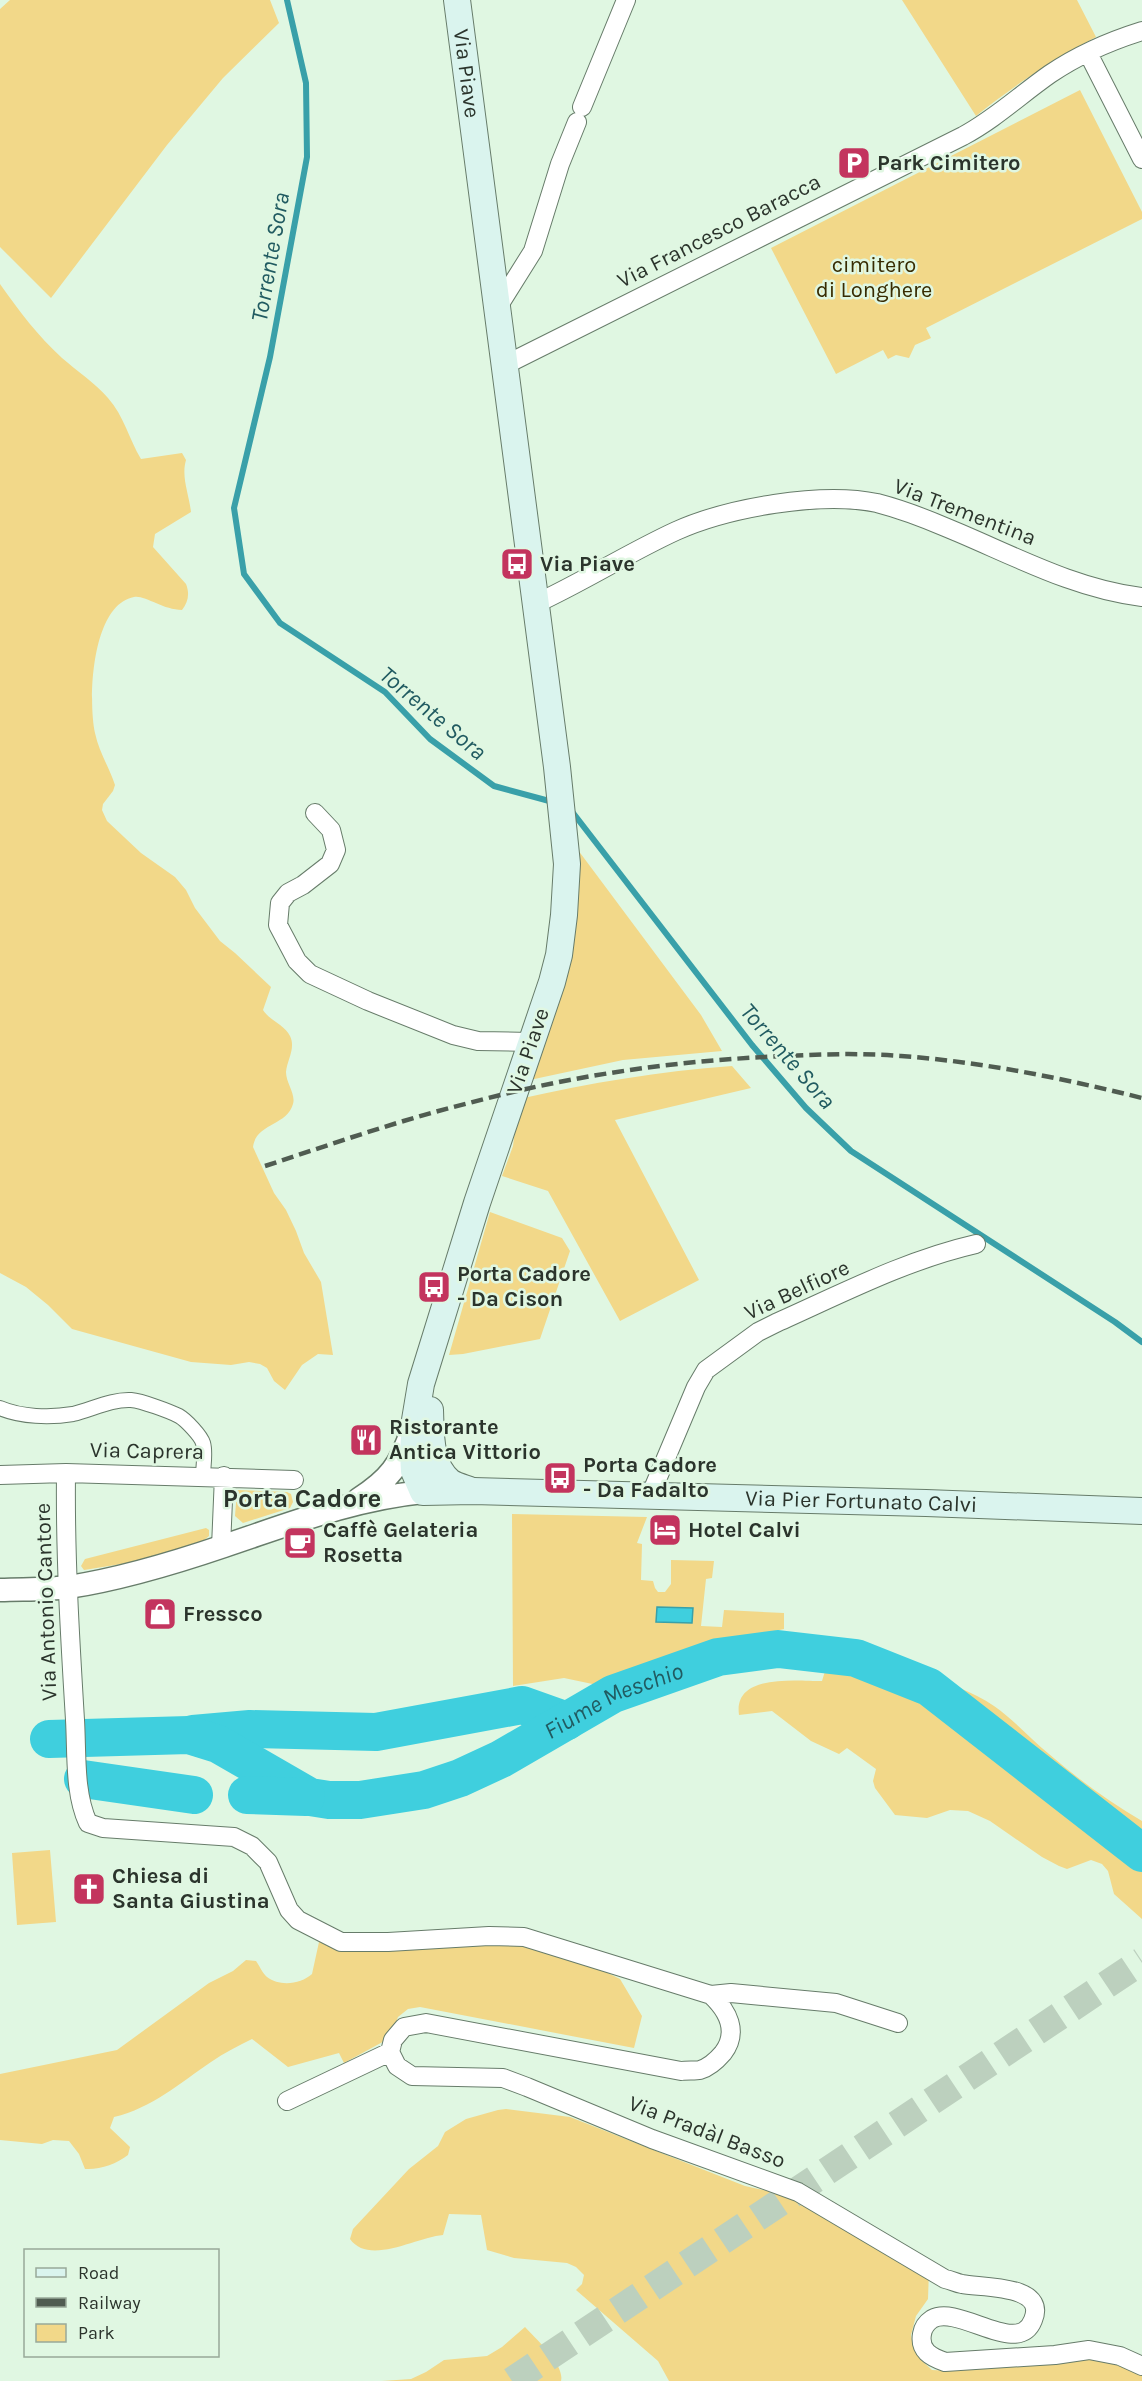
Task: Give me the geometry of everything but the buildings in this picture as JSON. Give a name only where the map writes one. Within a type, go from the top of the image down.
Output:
[{"type":"main road","name":"Via Piave","points":[[423,1492],[414,1471],[415,1420],[422,1384],[477,1203],[552,982],[560,945],[566,892],[566,836],[457,0]]},
{"type":"main road","name":"Via Piave","points":[[432,1445],[429,1396],[435,1344]]},
{"type":"main road","points":[[432,1445],[442,1475],[452,1484],[472,1491]]},
{"type":"main road","name":"Via Pier Fortunato Calvi","points":[[423,1492],[472,1491],[1142,1511]]},
{"type":"street","points":[[496,310],[532,252],[560,164],[626,0]]},
{"type":"street","name":"Via Francesco Baracca","points":[[504,366],[972,132],[998,115],[1049,74],[1106,43],[1142,31]]},
{"type":"street","points":[[1088,53],[1142,159]]},
{"type":"street","name":"Via Trementina","points":[[535,604],[679,530],[721,516],[773,504],[837,499],[876,503],[943,526],[1059,575],[1104,590],[1142,597]]},
{"type":"street","points":[[315,813],[331,830],[336,850],[330,864],[303,885],[288,893],[280,903],[278,925],[297,961],[310,974],[368,1001],[453,1035],[478,1041],[530,1042]]},
{"type":"street","name":"Via Belfiore","points":[[650,1496],[696,1387],[706,1370],[759,1332],[776,1323],[914,1262],[976,1244]]},
{"type":"street","points":[[0,1408],[11,1413],[38,1415],[72,1414],[131,1400],[148,1405],[181,1417],[201,1438],[203,1476]]},
{"type":"street","points":[[353,1504],[379,1486],[394,1471],[403,1455],[415,1420]]},
{"type":"street","name":"Via Piave","points":[[423,1492],[429,1472],[432,1445]]},
{"type":"street","name":"Via Caprera","points":[[0,1475],[66,1473],[224,1476],[294,1480]]},
{"type":"street","name":"Via Antonio Cantore","points":[[66,1473],[68,1587],[75,1728],[81,1809],[88,1824],[103,1828],[234,1837],[252,1846],[268,1862],[290,1910],[308,1926],[342,1942],[388,1942],[489,1936],[524,1937],[711,1995]]},
{"type":"street","points":[[221,1547],[224,1476]]},
{"type":"street","points":[[0,1590],[68,1587],[122,1575],[221,1547],[353,1504],[423,1492]]},
{"type":"street","points":[[711,1995],[731,1993],[836,2003],[898,2023]]},
{"type":"street","name":"Via Pradàl Basso","points":[[711,1995],[723,2007],[731,2025],[729,2045],[717,2060],[701,2069],[681,2071],[426,2023],[404,2027],[393,2040],[390,2052],[397,2066],[412,2076],[503,2078],[652,2139],[798,2192],[945,2279],[963,2284],[1006,2288],[1023,2294],[1034,2306],[1035,2316],[1031,2325],[1023,2332],[1013,2334],[999,2333],[953,2316],[938,2316],[926,2323],[922,2333],[922,2346],[930,2357],[945,2362],[1055,2355],[1089,2350],[1119,2356],[1142,2366]]},
{"type":"street","points":[[287,2101],[390,2052]]},
{"type":"green space","points":[[10,0],[270,0],[279,23],[223,78],[167,145],[51,298],[0,247],[0,9]]},
{"type":"green space","points":[[902,0],[1077,0],[1096,37],[1034,73],[976,116]]},
{"type":"green space","name":"cimitero di Longhere","points":[[1080,90],[1142,212],[1142,219],[926,328],[931,338],[915,345],[909,358],[896,355],[888,359],[883,350],[836,374],[771,248]]},
{"type":"green space","points":[[0,284],[45,341],[108,398],[118,412],[141,459],[182,453],[186,460],[185,479],[191,512],[155,534],[153,547],[186,584],[188,598],[186,604],[182,610],[134,597],[120,604],[109,617],[101,635],[93,678],[93,718],[99,747],[115,785],[103,804],[102,810],[107,821],[141,853],[175,877],[220,941],[271,987],[263,1010],[285,1029],[292,1040],[292,1050],[286,1072],[294,1100],[293,1104],[285,1117],[260,1133],[253,1147],[274,1193],[286,1210],[304,1253],[321,1282],[333,1355],[318,1354],[302,1365],[285,1390],[274,1381],[267,1368],[260,1364],[249,1362],[231,1365],[191,1362],[72,1329],[26,1287],[0,1273]]},
{"type":"green space","points":[[578,850],[701,1015],[722,1051],[623,1060],[525,1081]]},
{"type":"green space","points":[[732,1066],[751,1088],[615,1120],[699,1280],[620,1321],[548,1191],[502,1176],[513,1146],[519,1099],[625,1078]]},
{"type":"green space","points":[[490,1212],[562,1238],[570,1251],[540,1339],[449,1355]]},
{"type":"green space","points":[[237,1490],[287,1492],[291,1494],[293,1502],[290,1508],[243,1523],[235,1516]]},
{"type":"green space","points":[[512,1514],[647,1517],[637,1543],[642,1544],[641,1580],[653,1581],[658,1592],[665,1592],[671,1584],[671,1560],[714,1561],[712,1578],[706,1579],[701,1626],[722,1627],[724,1610],[784,1613],[784,1629],[668,1658],[623,1675],[602,1686],[564,1678],[513,1686]]},
{"type":"green space","points":[[206,1528],[209,1530],[209,1536],[203,1541],[134,1562],[84,1570],[81,1566],[85,1559]]},
{"type":"green space","points":[[829,1658],[914,1674],[958,1687],[977,1696],[1001,1711],[1082,1781],[1142,1821],[1142,1919],[1114,1894],[1108,1871],[1102,1864],[1091,1860],[1067,1869],[1059,1866],[990,1821],[968,1811],[950,1810],[927,1818],[895,1815],[875,1788],[873,1781],[876,1769],[847,1748],[839,1754],[811,1741],[772,1711],[739,1715],[740,1701],[746,1692],[756,1686],[768,1682],[822,1681]]},
{"type":"green space","points":[[50,1850],[56,1922],[17,1925],[12,1853]]},
{"type":"green space","points":[[520,1941],[590,1964],[620,1979],[642,2016],[634,2048],[420,2007],[408,2009],[398,2017],[390,2038],[344,2063],[339,2053],[288,2067],[252,2039],[242,2044],[141,2108],[114,2117],[110,2128],[130,2147],[128,2155],[108,2166],[85,2169],[79,2154],[69,2141],[53,2140],[42,2144],[0,2140],[0,2074],[117,2050],[209,1983],[233,1971],[246,1960],[256,1961],[266,1976],[272,1980],[290,1983],[312,1974],[319,1942],[348,1951]]},
{"type":"green space","points":[[506,2109],[570,2117],[745,2186],[786,2195],[929,2270],[928,2299],[916,2316],[911,2335],[913,2346],[920,2359],[932,2370],[950,2371],[1054,2357],[1142,2363],[1142,2381],[669,2381],[658,2361],[576,2290],[582,2284],[584,2275],[576,2267],[567,2263],[514,2258],[487,2250],[481,2215],[449,2214],[443,2235],[394,2248],[369,2250],[358,2247],[350,2239],[353,2229],[409,2169],[438,2146],[445,2132],[466,2119]]},
{"type":"green space","points":[[525,2327],[554,2360],[559,2368],[561,2381],[382,2381],[411,2379],[444,2360],[487,2356],[502,2347]]},
{"type":"water","points":[[657,1607],[693,1608],[692,1623],[656,1622]]},
{"type":"waterway","name":"Torrente Sora","points":[[287,0],[306,83],[307,157],[270,357],[234,508],[244,574],[280,623],[385,692],[430,739],[494,786],[553,802]]},
{"type":"waterway","name":"Torrente Sora","points":[[570,809],[752,1045],[806,1108],[851,1151],[1115,1322],[1142,1342]]},
{"type":"waterway","name":"Fiume Meschio","points":[[49,1739],[189,1735],[218,1744],[310,1797],[329,1800],[360,1800],[424,1790],[460,1778],[501,1759],[613,1694],[718,1657],[778,1649],[856,1658],[929,1687],[1142,1853]]},
{"type":"waterway","points":[[193,1734],[250,1729],[376,1732],[522,1705],[567,1721]]},
{"type":"waterway","points":[[83,1779],[194,1795]]},
{"type":"waterway","points":[[247,1795],[306,1797]]},
{"type":"tunnel","points":[[512,2381],[1142,1961]]},
{"type":"railway","points":[[265,1166],[392,1125],[508,1093],[626,1070],[706,1061],[830,1054],[901,1056],[962,1062],[1022,1072],[1142,1098]]},
{"type":"place","name":"Park Cimitero","points":[[854,163]]},
{"type":"place","name":"Via Piave","points":[[517,564]]},
{"type":"place","name":"Porta Cadore - Da Cison","points":[[434,1287]]},
{"type":"place","name":"Ristorante Antica Vittorio","points":[[366,1440]]},
{"type":"place","name":"Porta Cadore - Da Fadalto","points":[[560,1478]]},
{"type":"place","name":"Hotel Calvi","points":[[665,1530]]},
{"type":"place","name":"Caffè Gelateria Rosetta","points":[[300,1543]]},
{"type":"place","name":"Fressco","points":[[160,1614]]},
{"type":"place","name":"Chiesa di Santa Giustina","points":[[89,1889]]},
{"type":"district","name":"Porta Cadore","points":[[302,1498]]}]
